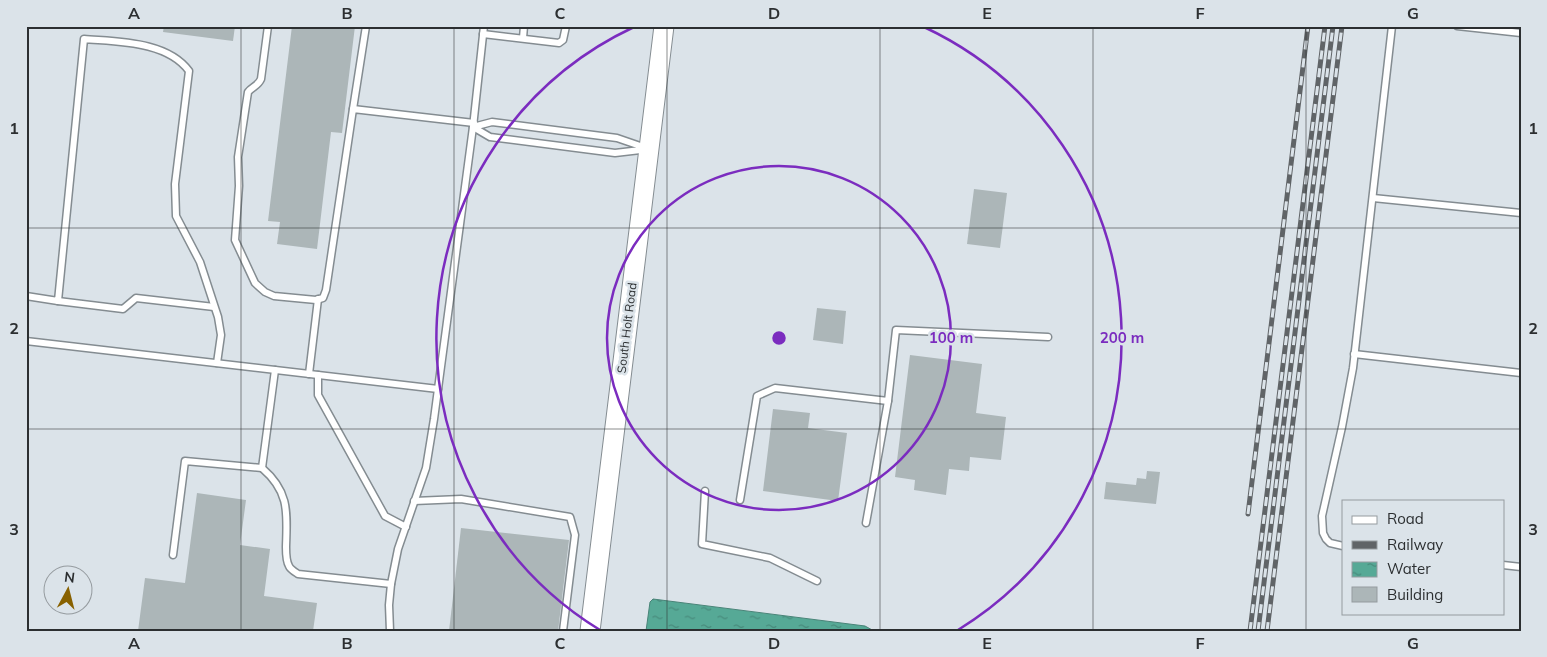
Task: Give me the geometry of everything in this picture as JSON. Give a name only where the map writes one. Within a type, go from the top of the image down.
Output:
[{"type":"main road","name":"South Holt Road","points":[[590,631],[664,26]]},
{"type":"lane","points":[[268,26],[261,79],[248,92],[238,157],[239,186],[235,240],[255,283],[264,292],[274,296],[316,300],[323,298],[326,290],[366,26]]},
{"type":"lane","points":[[390,631],[389,605],[391,584],[398,549],[426,468],[474,125],[484,26]]},
{"type":"lane","points":[[522,38],[524,26]]},
{"type":"lane","points":[[483,34],[559,42],[562,40],[566,26]]},
{"type":"lane","points":[[1342,546],[1330,543],[1326,538],[1323,532],[1322,516],[1344,419],[1354,354],[1392,26]]},
{"type":"lane","points":[[1457,26],[1521,33]]},
{"type":"lane","points":[[58,300],[84,39],[148,45],[184,63],[189,71],[175,184],[176,216],[200,262],[214,307],[220,335],[217,363]]},
{"type":"lane","points":[[353,109],[474,125],[492,122],[617,138],[649,149]]},
{"type":"lane","points":[[474,125],[490,137],[615,153],[649,149]]},
{"type":"lane","points":[[1372,198],[1521,213]]},
{"type":"lane","points":[[26,296],[123,309],[136,298],[214,307]]},
{"type":"lane","points":[[309,374],[318,299]]},
{"type":"lane","points":[[866,523],[888,401],[896,330],[1048,337]]},
{"type":"lane","points":[[26,341],[438,389]]},
{"type":"lane","points":[[1354,354],[1521,374]]},
{"type":"lane","points":[[262,468],[275,370]]},
{"type":"lane","points":[[318,375],[318,395],[385,516],[406,527]]},
{"type":"lane","points":[[740,500],[757,396],[775,388],[888,401]]},
{"type":"lane","points":[[173,555],[185,461],[262,468],[272,477],[283,494],[287,509],[286,556],[288,566],[298,574],[391,584]]},
{"type":"lane","points":[[705,491],[702,544],[770,558],[817,581]]},
{"type":"lane","points":[[414,501],[461,499],[570,517],[575,535],[563,631]]},
{"type":"lane","points":[[1504,565],[1521,567]]},
{"type":"water","points":[[653,599],[865,626],[874,631],[646,631],[650,602]]},
{"type":"building","points":[[164,26],[235,26],[233,41],[163,32]]},
{"type":"building","points":[[292,26],[355,26],[342,133],[331,132],[317,249],[277,244],[280,222],[268,221]]},
{"type":"building","points":[[974,189],[1007,193],[1000,248],[967,244]]},
{"type":"building","points":[[817,308],[846,311],[843,344],[813,340]]},
{"type":"building","points":[[910,355],[982,364],[976,413],[1006,417],[1001,460],[970,457],[969,471],[949,469],[946,495],[914,490],[915,480],[895,477]]},
{"type":"building","points":[[773,409],[810,413],[808,428],[847,433],[838,501],[763,491]]},
{"type":"building","points":[[1147,471],[1160,472],[1156,504],[1104,499],[1106,482],[1136,485],[1137,478],[1146,479]]},
{"type":"building","points":[[197,493],[246,500],[240,545],[270,549],[264,596],[317,603],[313,631],[138,631],[145,578],[185,583]]},
{"type":"building","points":[[461,528],[569,540],[558,631],[449,631]]},
{"type":"railway","points":[[1248,514],[1308,26]]},
{"type":"railway","points":[[1250,631],[1325,26]]},
{"type":"railway","points":[[1258,631],[1333,26]]},
{"type":"railway","points":[[1267,631],[1342,26]]}]
